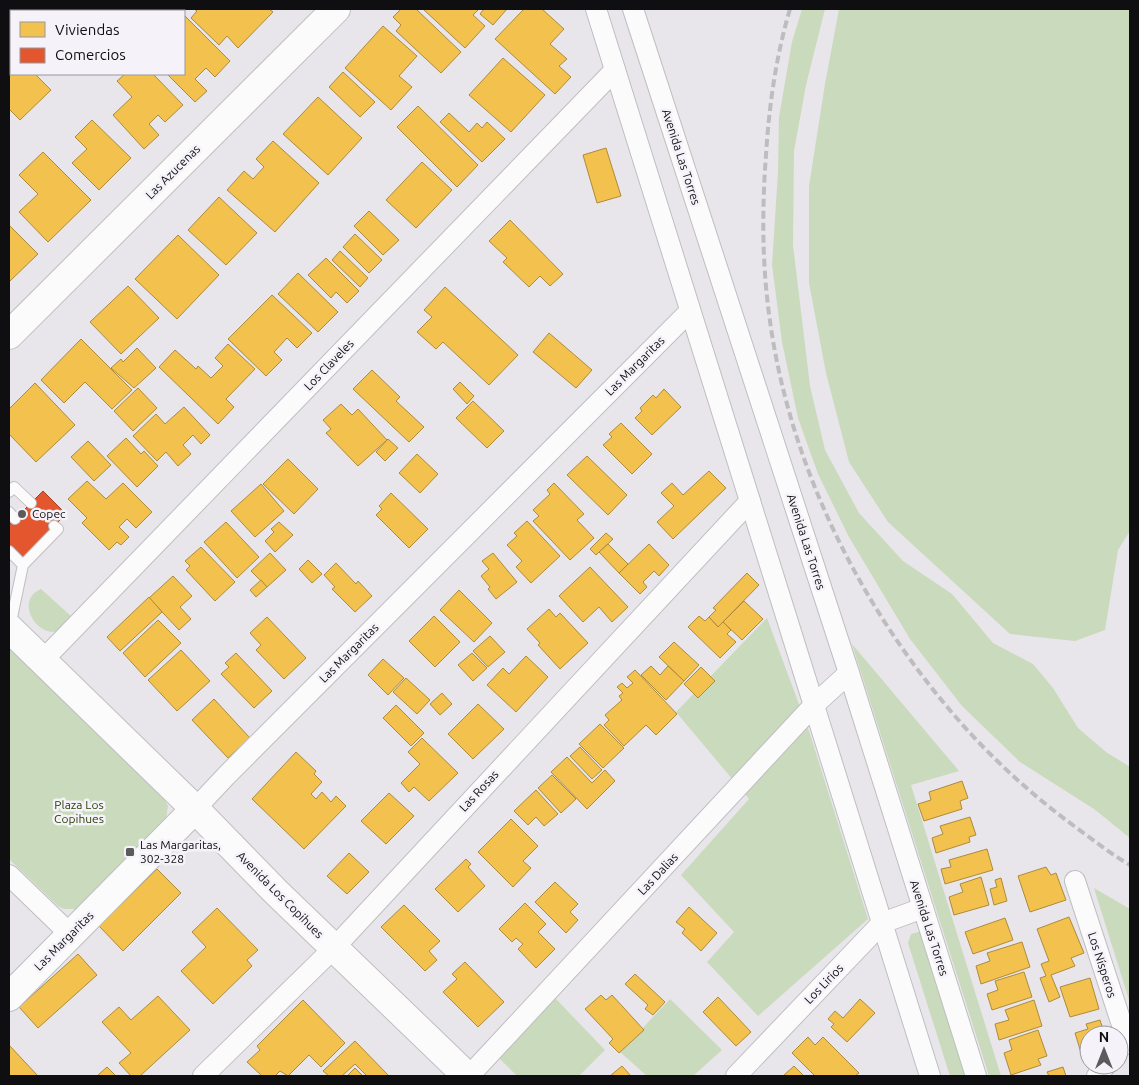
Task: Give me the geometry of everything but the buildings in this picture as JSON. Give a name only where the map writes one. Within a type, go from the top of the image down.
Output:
[{"type":"street","name":"Las Azucenas","points":[[9,335],[336,9]]},
{"type":"street","points":[[596,9],[930,1076]]},
{"type":"street","name":"Avenida Las Torres","points":[[633,9],[849,673],[976,1076]]},
{"type":"street","name":"Los Claveles","points":[[43,660],[615,70]]},
{"type":"street","name":"Las Margaritas","points":[[9,997],[233,769],[690,311]]},
{"type":"street","name":"Las Rosas","points":[[203,1076],[334,948],[750,501]]},
{"type":"street","name":"Avenida Los Copihues","points":[[9,628],[195,809],[276,892],[468,1076]]},
{"type":"street","name":"Las Dalias","points":[[468,1076],[814,706],[849,673]]},
{"type":"street","points":[[9,875],[70,934]]},
{"type":"street","name":"Los Nísperos","points":[[1075,881],[1122,1025]]},
{"type":"street","name":"Los Lirios","points":[[736,1076],[882,923],[923,908]]},
{"type":"lane","points":[[9,492],[14,487],[31,503]]},
{"type":"lane","points":[[9,628],[23,565],[40,543],[58,529],[54,526]]},
{"type":"lane","points":[[9,551],[23,565]]},
{"type":"green space","points":[[802,9],[825,9],[806,85],[794,151],[793,245],[810,386],[825,450],[859,513],[903,561],[952,594],[993,643],[1033,664],[1053,688],[1078,728],[1106,752],[1130,767],[1130,838],[1094,809],[1020,762],[962,706],[910,639],[849,537],[818,474],[798,418],[782,342],[772,265],[778,172],[779,117],[792,42]]},
{"type":"green space","points":[[839,9],[1130,9],[1130,531],[1118,550],[1105,630],[1075,641],[1010,634],[888,522],[849,462],[826,373],[809,283],[809,186]]},
{"type":"green space","points":[[41,589],[72,617],[58,631],[50,632],[43,629],[36,624],[32,617],[29,601],[33,594]]},
{"type":"green space","points":[[767,618],[810,734],[868,919],[758,1016],[707,962],[734,932],[681,875],[749,799],[676,712]]},
{"type":"green space","points":[[852,644],[959,771],[911,785],[1001,1076],[989,1076]]},
{"type":"green space","name":"Plaza Los Copihues","points":[[9,647],[161,794],[168,806],[166,819],[77,909],[64,909],[58,906],[9,859]]},
{"type":"green space","points":[[1094,888],[1130,909],[1130,1003]]},
{"type":"green space","points":[[919,932],[927,935],[971,1076],[950,1076],[908,943],[911,934]]},
{"type":"green space","points":[[555,998],[605,1050],[579,1076],[517,1076],[498,1057]]},
{"type":"green space","points":[[670,999],[722,1050],[693,1076],[647,1076],[620,1052]]},
{"type":"railway","points":[[790,9],[777,63],[769,118],[763,235],[769,314],[779,372],[794,429],[814,484],[838,538],[866,591],[897,641],[932,688],[970,733],[997,761],[1039,799],[1069,823],[1130,865]]},
{"type":"place","name":"Copec","points":[[22,514]]},
{"type":"place","name":"Las Margaritas, 302-328","points":[[130,852]]}]
